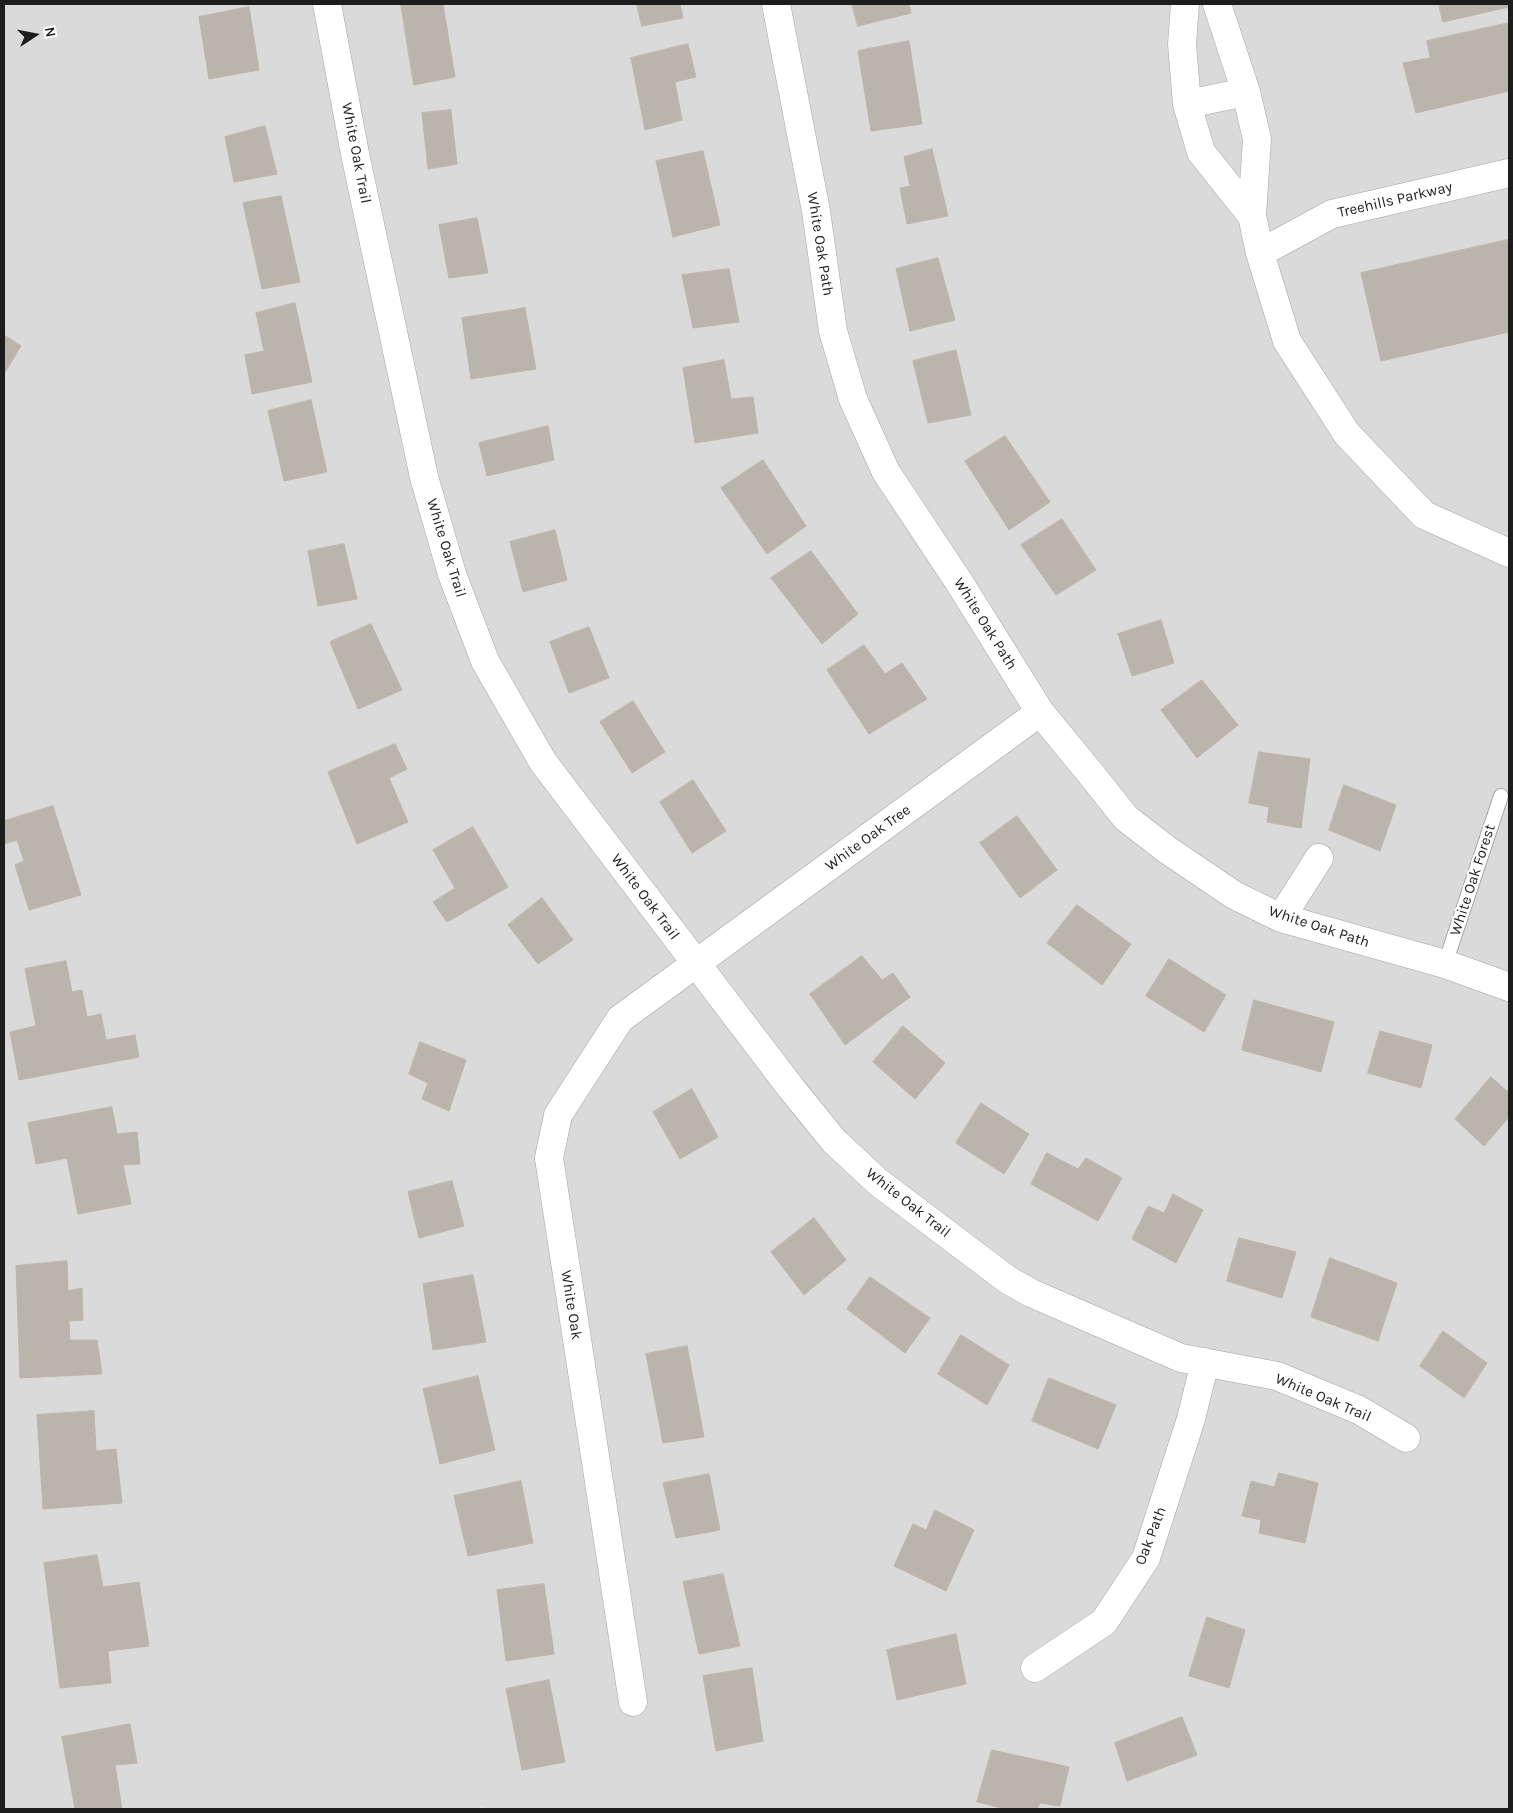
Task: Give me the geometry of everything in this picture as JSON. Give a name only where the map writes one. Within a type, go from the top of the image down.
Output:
[{"type":"street","name":"White Oak Trail","points":[[327,4],[355,154],[424,477],[452,574],[485,661],[544,762],[791,1088],[834,1141],[878,1182],[1008,1280],[1031,1293],[1181,1358],[1277,1376],[1359,1410],[1406,1438]]},
{"type":"street","name":"White Oak Path","points":[[776,4],[816,211],[833,331],[853,399],[886,472],[959,582],[1040,712],[1126,818],[1166,849],[1234,895],[1281,918],[1445,964],[1509,988]]},
{"type":"street","points":[[1185,4],[1182,44],[1188,104],[1201,152],[1252,216]]},
{"type":"street","points":[[1217,4],[1246,92],[1257,139],[1252,216],[1260,253],[1287,341],[1347,434],[1424,516],[1509,553]]},
{"type":"street","points":[[1188,104],[1246,92]]},
{"type":"street","name":"Treehills Parkway","points":[[1260,253],[1332,214],[1509,173]]},
{"type":"street","name":"White Oak Tree","points":[[696,963],[1040,712]]},
{"type":"street","points":[[1281,918],[1319,858]]},
{"type":"street","name":"White Oak","points":[[633,1702],[548,1158],[558,1115],[620,1020],[696,963]]},
{"type":"street","name":"Oak Path","points":[[1035,1668],[1104,1622],[1146,1558],[1191,1419],[1205,1362]]},
{"type":"lane","name":"White Oak Forest","points":[[1445,964],[1501,796]]},
{"type":"shaded area","points":[[4,4],[1509,4],[1509,1809],[483,1809],[483,1807],[473,1809],[4,1809]]},
{"type":"building","points":[[401,4],[443,4],[455,77],[414,85]]},
{"type":"building","points":[[637,4],[680,4],[683,18],[642,26]]},
{"type":"building","points":[[852,4],[909,4],[911,13],[858,26]]},
{"type":"building","points":[[1439,4],[1509,4],[1509,7],[1443,22]]},
{"type":"building","points":[[249,7],[259,70],[209,79],[199,17]]},
{"type":"building","points":[[1509,23],[1509,91],[1416,113],[1403,63],[1430,58],[1427,41]]},
{"type":"building","points":[[909,41],[922,124],[871,131],[858,51]]},
{"type":"building","points":[[688,44],[696,77],[675,82],[682,120],[645,130],[631,58]]},
{"type":"building","points":[[451,110],[457,164],[428,169],[422,113]]},
{"type":"building","points":[[265,126],[277,174],[234,182],[225,137]]},
{"type":"building","points":[[932,149],[948,216],[907,224],[900,188],[910,186],[904,157]]},
{"type":"building","points":[[703,151],[720,225],[673,237],[656,161]]},
{"type":"building","points":[[281,196],[300,282],[262,289],[243,203]]},
{"type":"building","points":[[477,218],[488,273],[449,278],[439,225]]},
{"type":"building","points":[[1507,240],[1509,249],[1509,332],[1381,361],[1361,273]]},
{"type":"building","points":[[938,258],[955,320],[910,331],[896,269]]},
{"type":"building","points":[[729,269],[739,322],[693,328],[682,275]]},
{"type":"building","points":[[295,303],[312,382],[252,394],[245,355],[264,351],[256,313]]},
{"type":"building","points":[[525,308],[536,369],[471,379],[462,318]]},
{"type":"building","points":[[4,335],[21,346],[4,374]]},
{"type":"building","points":[[956,350],[971,415],[928,423],[913,361]]},
{"type":"building","points":[[724,360],[731,399],[753,397],[758,433],[695,443],[683,368]]},
{"type":"building","points":[[311,400],[327,472],[284,481],[268,411]]},
{"type":"building","points":[[548,426],[554,460],[487,476],[479,443]]},
{"type":"building","points":[[1005,436],[1050,502],[1009,530],[965,461]]},
{"type":"building","points":[[763,460],[806,526],[767,554],[721,488]]},
{"type":"building","points":[[1062,519],[1096,570],[1056,595],[1021,545]]},
{"type":"building","points":[[555,530],[567,580],[523,592],[510,542]]},
{"type":"building","points":[[344,544],[357,599],[318,606],[308,551]]},
{"type":"building","points":[[811,551],[858,614],[822,644],[771,578]]},
{"type":"building","points":[[1161,620],[1174,663],[1132,676],[1118,634]]},
{"type":"building","points":[[371,624],[402,690],[358,709],[330,642]]},
{"type":"building","points":[[589,627],[609,678],[569,693],[550,642]]},
{"type":"building","points":[[864,645],[885,674],[902,663],[927,699],[869,734],[827,670]]},
{"type":"building","points":[[1202,680],[1238,725],[1197,758],[1161,710]]},
{"type":"building","points":[[633,701],[665,752],[632,773],[600,722]]},
{"type":"building","points":[[395,744],[407,769],[389,778],[408,822],[357,844],[328,772]]},
{"type":"building","points":[[1259,752],[1310,759],[1301,828],[1267,822],[1269,807],[1249,803]]},
{"type":"building","points":[[693,780],[726,831],[692,853],[660,802]]},
{"type":"building","points":[[1344,785],[1396,805],[1380,851],[1329,830]]},
{"type":"building","points":[[53,806],[81,895],[29,910],[15,865],[24,861],[17,840],[4,844],[4,821]]},
{"type":"building","points":[[1017,816],[1057,870],[1020,898],[980,843]]},
{"type":"building","points":[[473,827],[508,887],[447,922],[433,902],[455,888],[433,850]]},
{"type":"building","points":[[542,898],[573,940],[538,964],[508,925]]},
{"type":"building","points":[[1077,905],[1131,944],[1102,985],[1047,943]]},
{"type":"building","points":[[862,956],[882,980],[893,973],[910,997],[845,1045],[810,994]]},
{"type":"building","points":[[1169,959],[1226,995],[1204,1032],[1146,996]]},
{"type":"building","points":[[66,961],[72,992],[82,990],[87,1017],[101,1014],[106,1040],[135,1035],[139,1057],[19,1080],[10,1032],[36,1026],[25,969]]},
{"type":"building","points":[[1254,1000],[1334,1022],[1321,1072],[1242,1050]]},
{"type":"building","points":[[903,1026],[945,1063],[915,1099],[873,1062]]},
{"type":"building","points":[[1380,1031],[1432,1045],[1421,1088],[1368,1073]]},
{"type":"building","points":[[420,1042],[466,1060],[449,1111],[422,1099],[428,1083],[409,1074]]},
{"type":"building","points":[[1491,1077],[1509,1093],[1509,1117],[1484,1146],[1455,1119]]},
{"type":"building","points":[[692,1089],[718,1137],[680,1159],[653,1112]]},
{"type":"building","points":[[981,1103],[1029,1134],[1004,1174],[956,1143]]},
{"type":"building","points":[[112,1107],[117,1134],[137,1132],[140,1164],[123,1165],[131,1204],[78,1214],[67,1158],[36,1164],[28,1123]]},
{"type":"building","points":[[1047,1153],[1078,1169],[1086,1158],[1122,1178],[1098,1221],[1031,1184]]},
{"type":"building","points":[[452,1181],[464,1226],[419,1238],[408,1192]]},
{"type":"building","points":[[1173,1194],[1203,1210],[1176,1263],[1132,1239],[1148,1206],[1164,1213]]},
{"type":"building","points":[[814,1218],[846,1260],[804,1295],[771,1252]]},
{"type":"building","points":[[1239,1238],[1296,1252],[1282,1298],[1227,1281]]},
{"type":"building","points":[[1330,1258],[1397,1283],[1378,1341],[1311,1317]]},
{"type":"building","points":[[67,1261],[68,1291],[82,1288],[83,1320],[69,1321],[70,1340],[97,1340],[102,1374],[20,1378],[16,1266]]},
{"type":"building","points":[[473,1275],[486,1342],[433,1350],[423,1284]]},
{"type":"building","points":[[870,1277],[930,1318],[905,1353],[847,1309]]},
{"type":"building","points":[[1443,1331],[1487,1363],[1464,1398],[1420,1366]]},
{"type":"building","points":[[961,1335],[1009,1365],[987,1405],[938,1374]]},
{"type":"building","points":[[687,1346],[704,1437],[663,1443],[646,1354]]},
{"type":"building","points":[[478,1376],[495,1450],[440,1464],[423,1389]]},
{"type":"building","points":[[1049,1378],[1116,1405],[1098,1449],[1032,1421]]},
{"type":"building","points":[[94,1411],[96,1451],[116,1449],[122,1503],[43,1509],[37,1415]]},
{"type":"building","points":[[1279,1473],[1318,1483],[1305,1543],[1259,1533],[1261,1520],[1242,1516],[1251,1481],[1274,1487]]},
{"type":"building","points":[[709,1474],[720,1530],[676,1538],[663,1483]]},
{"type":"building","points":[[521,1481],[533,1543],[468,1556],[454,1496]]},
{"type":"building","points":[[935,1510],[974,1530],[946,1591],[894,1566],[913,1524],[926,1530]]},
{"type":"building","points":[[97,1555],[103,1587],[139,1582],[149,1646],[108,1651],[111,1683],[60,1688],[44,1563]]},
{"type":"building","points":[[723,1574],[740,1646],[699,1654],[683,1582]]},
{"type":"building","points":[[544,1584],[554,1654],[506,1661],[497,1590]]},
{"type":"building","points":[[1207,1617],[1245,1630],[1229,1688],[1189,1676]]},
{"type":"building","points":[[956,1634],[966,1684],[897,1700],[887,1650]]},
{"type":"building","points":[[752,1668],[763,1741],[716,1751],[703,1676]]},
{"type":"building","points":[[549,1680],[565,1762],[522,1770],[506,1689]]},
{"type":"building","points":[[1182,1717],[1197,1755],[1127,1781],[1115,1743]]},
{"type":"building","points":[[130,1724],[137,1763],[115,1765],[122,1809],[75,1809],[62,1737]]},
{"type":"building","points":[[992,1750],[1069,1767],[1060,1806],[1040,1803],[1037,1809],[1006,1809],[977,1802]]}]
